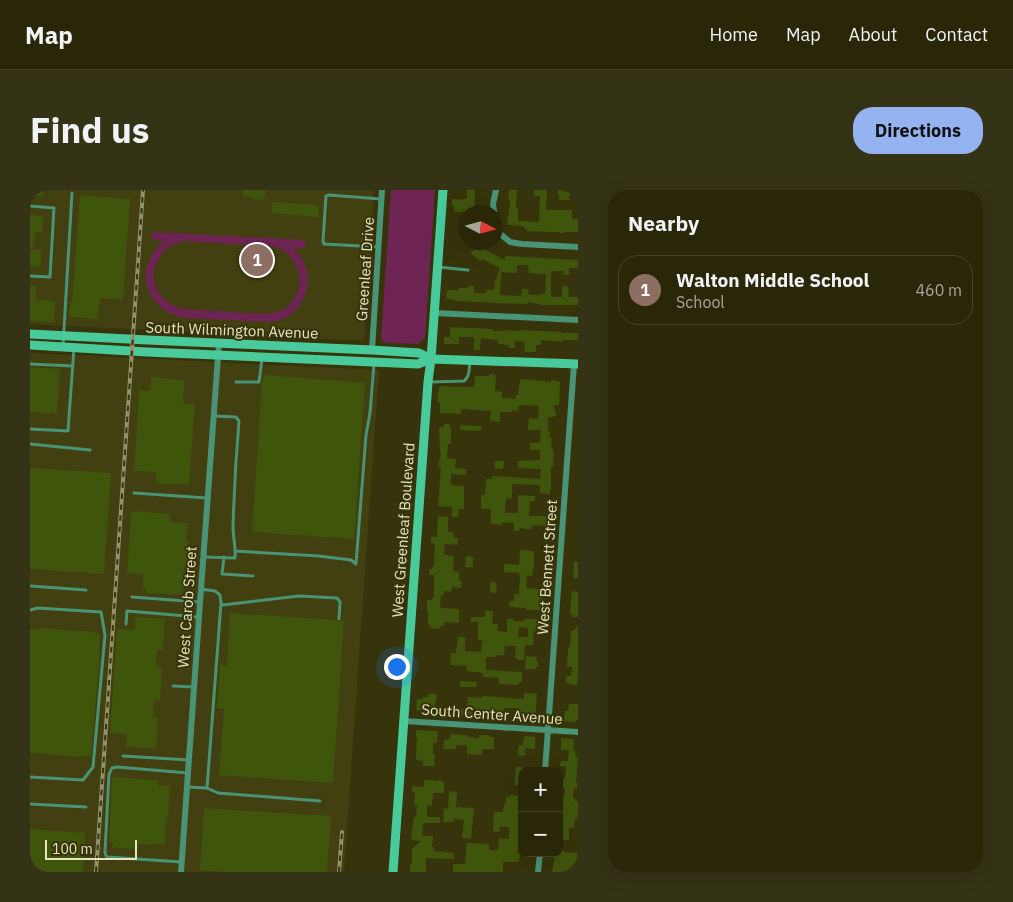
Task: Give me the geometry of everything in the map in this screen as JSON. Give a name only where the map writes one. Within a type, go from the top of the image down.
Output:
[{"type":"main road","name":"West Greenleaf Boulevard","points":[[393,872],[443,190]]},
{"type":"main road","name":"South Wilmington Avenue","points":[[30,334],[372,350],[419,353],[432,358],[576,364]]},
{"type":"main road","name":"South Wilmington Avenue","points":[[30,345],[418,364],[432,358]]},
{"type":"street","name":"Greenleaf Drive","points":[[372,350],[382,190]]},
{"type":"street","points":[[493,205],[496,190]]},
{"type":"street","points":[[503,236],[510,242],[522,244],[578,247]]},
{"type":"street","points":[[435,313],[578,320]]},
{"type":"street","name":"West Carob Street","points":[[181,872],[219,343]]},
{"type":"street","name":"West Bennett Street","points":[[545,767],[576,364]]},
{"type":"street","name":"South Center Avenue","points":[[404,721],[578,732]]},
{"type":"street","points":[[538,872],[540,857]]},
{"type":"lane","points":[[63,347],[72,193]]},
{"type":"lane","points":[[378,247],[324,244],[326,196],[382,199]]},
{"type":"lane","points":[[30,206],[54,208],[50,277],[30,276]]},
{"type":"lane","points":[[438,267],[468,270]]},
{"type":"lane","points":[[30,429],[68,432],[74,348]]},
{"type":"lane","points":[[236,382],[259,382],[262,356]]},
{"type":"lane","points":[[428,382],[464,381],[469,374],[470,360]]},
{"type":"lane","points":[[235,551],[319,556],[351,560],[356,564],[374,361]]},
{"type":"lane","points":[[30,364],[73,366]]},
{"type":"lane","points":[[203,557],[235,558],[233,539],[234,484],[239,421],[236,417],[214,416]]},
{"type":"lane","points":[[30,444],[90,450]]},
{"type":"lane","points":[[134,493],[208,498]]},
{"type":"lane","points":[[224,557],[222,574],[253,576]]},
{"type":"lane","points":[[30,586],[86,590]]},
{"type":"lane","points":[[201,589],[215,591],[220,594],[221,603],[207,788]]},
{"type":"lane","points":[[221,603],[223,605],[299,596],[337,598],[340,602],[339,618]]},
{"type":"lane","points":[[132,597],[200,602]]},
{"type":"lane","points":[[30,610],[38,608],[101,612],[105,635],[93,767],[83,780],[30,777]]},
{"type":"lane","points":[[126,624],[127,611],[198,617]]},
{"type":"lane","points":[[173,686],[194,687]]},
{"type":"lane","points":[[123,756],[189,760]]},
{"type":"lane","points":[[182,862],[106,856],[109,774],[112,768],[117,767],[188,773]]},
{"type":"lane","points":[[187,787],[207,788],[218,793],[320,801]]},
{"type":"lane","points":[[30,804],[86,807]]},
{"type":"shaded area","points":[[30,190],[374,190],[364,341],[30,324]]},
{"type":"shaded area","points":[[391,190],[435,190],[425,337],[418,344],[386,343],[381,339]]},
{"type":"shaded area","points":[[153,232],[305,240],[305,248],[294,248],[303,260],[307,272],[308,280],[305,294],[293,313],[275,321],[185,318],[171,313],[160,306],[152,297],[147,286],[148,263],[154,251],[164,241],[152,240]],"holes":[[[183,241],[276,247],[291,258],[299,274],[298,291],[294,300],[282,310],[265,314],[183,309],[175,306],[161,296],[154,282],[154,274],[162,253],[170,246]]]},
{"type":"shaded area","points":[[30,353],[379,370],[344,872],[30,872]]},
{"type":"building","points":[[30,190],[44,190],[44,196],[30,196]]},
{"type":"building","points":[[243,190],[266,190],[265,199],[254,200],[252,197],[243,196]]},
{"type":"building","points":[[467,190],[475,190],[474,205],[458,205],[458,212],[454,212],[452,199],[467,199]]},
{"type":"building","points":[[509,190],[517,190],[516,208],[518,208],[518,221],[539,222],[540,196],[534,196],[534,190],[547,190],[546,210],[572,210],[572,219],[578,219],[578,232],[527,231],[524,226],[507,225],[510,203],[510,200],[508,200]]},
{"type":"building","points":[[558,190],[578,190],[578,195],[569,195],[569,200],[559,200]]},
{"type":"building","points":[[80,195],[130,199],[123,300],[100,298],[98,319],[69,317],[70,303],[72,303]]},
{"type":"building","points":[[272,202],[319,205],[318,217],[272,213]]},
{"type":"building","points":[[30,215],[43,216],[42,232],[35,232],[34,247],[30,247]]},
{"type":"building","points":[[30,250],[41,250],[41,267],[30,266]]},
{"type":"building","points":[[474,250],[485,250],[505,260],[505,256],[578,260],[578,268],[569,268],[569,275],[563,275],[564,271],[551,271],[551,297],[562,297],[562,286],[569,287],[568,297],[578,297],[578,305],[540,305],[528,302],[528,304],[498,303],[446,299],[447,290],[459,290],[459,288],[468,288],[468,286],[474,286],[474,293],[486,293],[486,290],[494,290],[495,280],[500,268],[482,259],[480,261],[470,253]],"holes":[[[517,265],[528,265],[529,273],[546,274],[545,294],[529,295],[528,289],[522,289],[521,296],[500,295],[501,272],[517,273]]]},
{"type":"building","points":[[30,286],[36,286],[36,300],[55,301],[54,322],[30,321]]},
{"type":"building","points":[[450,327],[493,329],[493,331],[520,330],[578,333],[578,340],[563,340],[563,342],[541,340],[541,345],[536,345],[536,352],[524,352],[525,342],[515,341],[515,348],[509,348],[509,345],[498,344],[498,340],[481,338],[480,350],[474,350],[474,337],[459,337],[459,344],[444,344],[444,337],[450,337]]},
{"type":"building","points":[[30,367],[60,369],[57,414],[30,412]]},
{"type":"building","points":[[489,374],[496,375],[495,391],[502,392],[502,398],[515,399],[516,395],[518,395],[520,379],[560,382],[559,405],[554,405],[556,416],[548,418],[549,437],[552,438],[551,448],[553,448],[554,452],[553,467],[551,467],[550,494],[540,493],[539,485],[512,484],[512,499],[506,498],[505,513],[518,513],[518,495],[535,496],[535,501],[530,501],[529,516],[547,516],[548,526],[532,525],[531,530],[520,528],[519,531],[514,531],[514,523],[502,522],[502,525],[491,524],[491,509],[481,509],[481,495],[485,495],[486,479],[492,479],[492,476],[494,476],[540,479],[541,469],[518,468],[518,461],[540,460],[540,450],[530,450],[530,443],[540,443],[541,430],[528,430],[529,418],[538,419],[539,406],[522,405],[518,406],[518,411],[500,412],[500,422],[490,421],[491,411],[461,409],[461,414],[440,413],[440,403],[437,401],[440,386],[474,387],[475,376],[489,376]]},
{"type":"building","points":[[264,375],[365,383],[354,539],[252,532]]},
{"type":"building","points":[[151,377],[184,380],[183,403],[195,404],[189,485],[155,483],[156,472],[134,471],[139,390],[150,391]]},
{"type":"building","points":[[444,424],[450,424],[451,428],[451,444],[448,444],[447,458],[456,459],[455,468],[466,469],[466,475],[451,474],[451,485],[464,486],[464,509],[459,509],[458,517],[452,517],[452,507],[438,506],[441,467],[438,467],[441,452],[439,427],[444,427]]},
{"type":"building","points":[[460,425],[481,426],[481,431],[460,430]]},
{"type":"building","points":[[495,461],[504,461],[503,469],[495,469]]},
{"type":"building","points":[[30,468],[111,473],[104,574],[30,569]]},
{"type":"building","points":[[131,511],[170,514],[170,522],[187,523],[186,541],[189,542],[187,566],[184,566],[182,595],[146,593],[146,588],[143,588],[143,574],[127,573]]},
{"type":"building","points":[[438,516],[448,517],[448,532],[452,531],[454,538],[458,538],[458,545],[445,544],[444,555],[454,556],[453,571],[459,572],[459,581],[462,581],[461,588],[452,587],[451,592],[444,591],[444,595],[441,595],[440,608],[459,609],[459,623],[444,622],[444,626],[440,626],[440,629],[430,628],[427,611],[427,600],[434,598],[434,575],[429,575],[429,569],[432,570],[432,567],[434,567],[435,544],[431,543],[431,537],[437,537]]},
{"type":"building","points":[[520,550],[534,551],[532,576],[527,575],[526,588],[539,589],[539,592],[541,592],[540,610],[526,610],[526,608],[509,606],[509,601],[514,601],[514,594],[519,594],[520,575],[519,573],[504,572],[504,564],[519,565]]},
{"type":"building","points":[[466,556],[473,557],[473,567],[465,567]]},
{"type":"building","points":[[574,562],[578,562],[578,578],[573,578]]},
{"type":"building","points":[[490,582],[497,583],[496,593],[490,592]]},
{"type":"building","points":[[572,591],[578,592],[578,617],[572,617],[572,614],[570,614]]},
{"type":"building","points":[[485,611],[493,611],[492,624],[498,624],[497,631],[507,632],[507,619],[522,622],[525,619],[538,619],[538,627],[534,631],[533,645],[525,645],[524,660],[517,660],[515,658],[516,646],[505,646],[504,655],[486,657],[486,670],[522,672],[522,682],[519,682],[518,685],[499,684],[499,678],[483,677],[483,673],[466,671],[467,666],[450,665],[451,653],[456,653],[458,637],[465,637],[465,651],[481,652],[482,640],[478,640],[478,622],[471,622],[471,617],[485,617]],"holes":[[[519,627],[528,628],[528,637],[518,637]]]},
{"type":"building","points":[[230,613],[344,621],[333,783],[219,775],[224,709],[217,708],[220,665],[227,666]]},
{"type":"building","points":[[135,617],[165,619],[163,650],[157,650],[156,667],[162,667],[160,701],[154,700],[153,717],[158,718],[156,749],[126,747],[127,734],[110,733],[117,629],[134,630]]},
{"type":"building","points":[[578,626],[577,685],[571,685],[566,683],[566,676],[571,676],[572,667],[567,667],[568,648],[571,631]]},
{"type":"building","points":[[30,629],[95,632],[100,634],[91,756],[30,753]]},
{"type":"building","points":[[526,656],[537,657],[538,667],[536,669],[525,669]]},
{"type":"building","points":[[460,681],[477,682],[476,687],[460,687]]},
{"type":"building","points":[[524,693],[537,694],[535,720],[519,718],[519,708],[504,708],[504,715],[475,714],[472,718],[452,715],[452,708],[467,709],[468,697],[524,699]]},
{"type":"building","points":[[428,694],[437,694],[434,711],[416,710],[417,699],[428,697]]},
{"type":"building","points":[[569,704],[578,704],[578,720],[576,722],[564,721],[565,710],[568,711]]},
{"type":"building","points":[[416,730],[438,731],[437,743],[433,743],[433,754],[435,754],[434,766],[423,766],[423,761],[416,760]]},
{"type":"building","points":[[451,734],[479,738],[479,735],[489,735],[489,737],[494,737],[494,749],[482,749],[482,755],[467,754],[467,746],[456,745],[456,749],[443,749],[444,740],[450,739]]},
{"type":"building","points":[[524,736],[535,737],[535,749],[525,748],[525,756],[518,755],[519,745],[523,745]]},
{"type":"building","points":[[561,738],[574,739],[573,750],[575,750],[576,757],[578,757],[576,783],[578,783],[577,788],[574,788],[573,798],[575,798],[575,801],[578,801],[578,813],[574,828],[569,828],[569,840],[563,840],[563,798],[565,788],[563,788],[563,779],[565,779],[566,767],[560,766],[561,761],[568,761],[569,750],[561,750]]},
{"type":"building","points":[[516,767],[518,767],[518,785],[515,785]]},
{"type":"building","points":[[112,777],[158,780],[157,785],[170,786],[165,845],[139,844],[138,849],[112,848],[113,842],[109,842]]},
{"type":"building","points":[[440,779],[444,782],[444,793],[433,793],[432,806],[427,805],[427,817],[440,817],[440,823],[423,823],[422,836],[433,836],[432,847],[434,847],[434,851],[454,853],[454,859],[426,858],[426,872],[410,872],[412,849],[421,841],[411,840],[417,805],[414,804],[415,792],[412,792],[412,786],[424,787],[424,780],[438,781]]},
{"type":"building","points":[[449,791],[457,792],[456,807],[474,808],[471,839],[462,838],[464,820],[454,819],[454,822],[443,822],[444,808],[448,809]]},
{"type":"building","points":[[510,795],[518,796],[519,862],[503,862],[503,872],[453,872],[453,864],[465,864],[467,843],[487,844],[489,845],[489,850],[498,850],[499,838],[509,839],[509,827],[500,827],[499,832],[493,831],[494,812],[503,812],[506,797],[510,797]]},
{"type":"building","points":[[204,808],[331,816],[327,872],[226,872],[200,870]]},
{"type":"building","points":[[30,829],[85,833],[83,872],[30,872]]},
{"type":"building","points":[[563,850],[564,852],[578,853],[578,872],[552,872],[555,857],[563,857]]},
{"type":"railway","points":[[96,872],[143,190]]},
{"type":"railway","points":[[339,872],[342,832]]},
{"type":"place","name":"Walton Middle School","points":[[257,260]]}]
